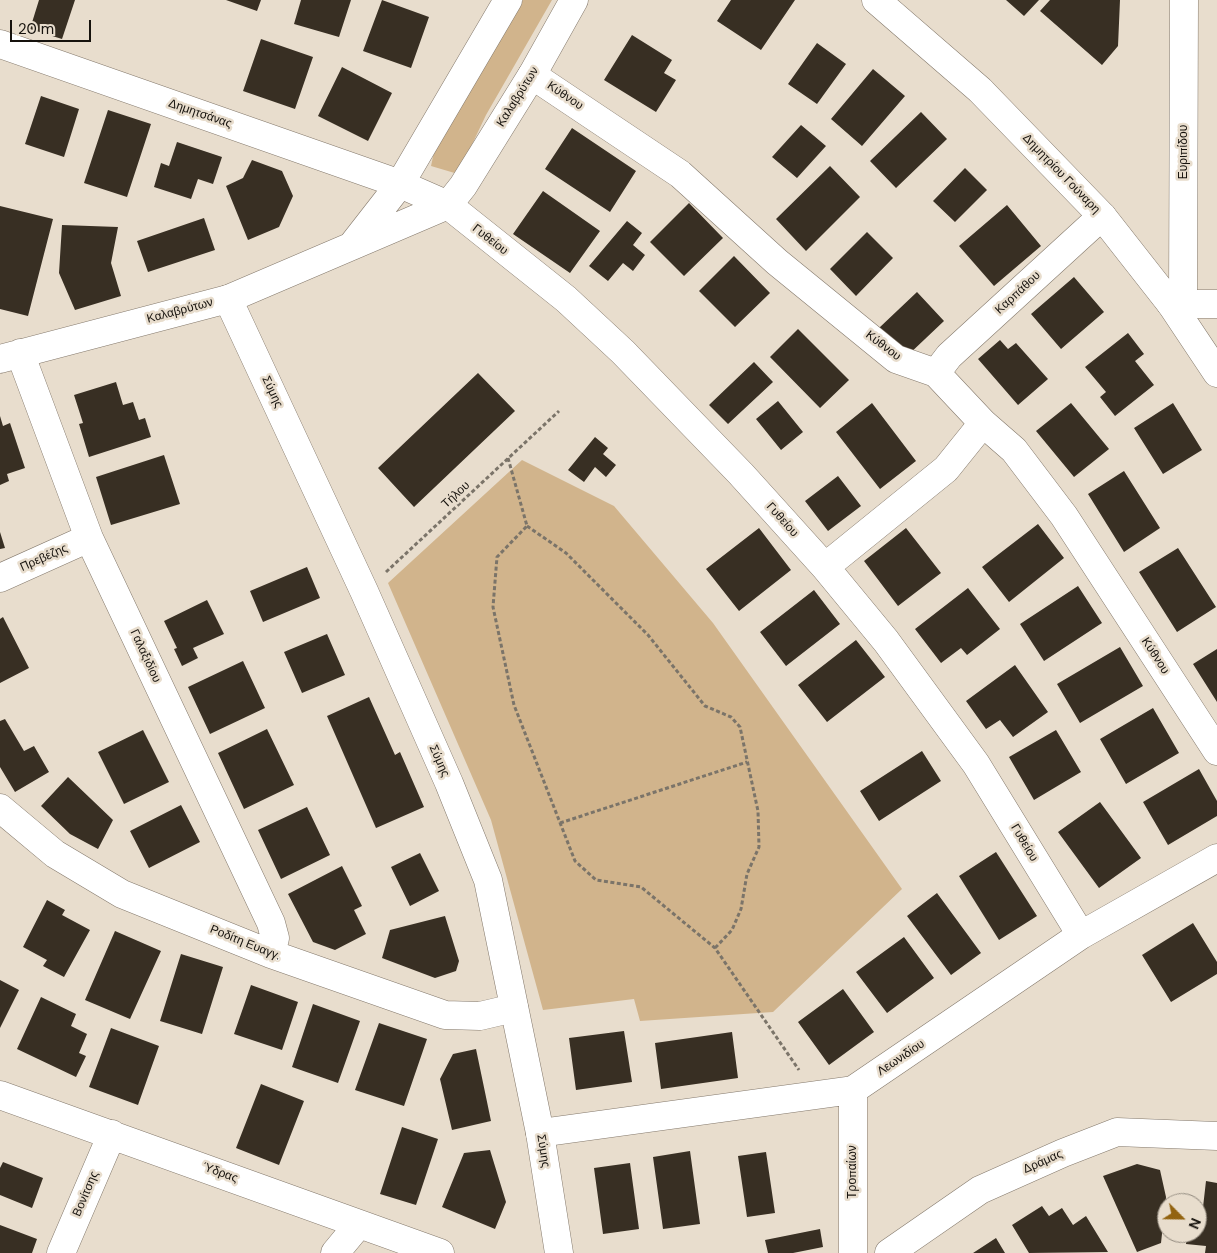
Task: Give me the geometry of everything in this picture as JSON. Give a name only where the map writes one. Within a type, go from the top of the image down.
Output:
[{"type":"street","name":"Καλαβρύτων","points":[[10,356],[228,299],[448,205],[463,186],[532,74],[574,0]]},
{"type":"street","name":"Δημητρίου Γούναρη","points":[[876,0],[980,90],[1102,216],[1177,304],[1217,373]]},
{"type":"street","name":"Ευριπίδου","points":[[1177,304],[1184,0]]},
{"type":"street","name":"Καλαβρύτων","points":[[353,245],[400,184],[501,2]]},
{"type":"street","name":"Δημητσάνας","points":[[0,44],[400,184]]},
{"type":"street","name":"Κύθνου","points":[[532,74],[680,174],[777,262],[896,359],[936,374],[983,423],[1014,450],[1064,516],[1217,751]]},
{"type":"street","name":"Γυθείου","points":[[400,184],[448,205],[566,299],[623,352],[741,474],[825,567],[886,641],[976,764],[1081,936]]},
{"type":"street","name":"Καρπάθου","points":[[936,374],[949,356],[1102,216]]},
{"type":"street","name":"Σύμης","points":[[228,299],[364,591],[449,783],[488,880],[540,1133],[559,1253]]},
{"type":"street","points":[[1177,304],[1217,304]]},
{"type":"street","name":"Γαλαξιδίου","points":[[10,356],[89,538],[271,922],[275,938],[271,954]]},
{"type":"street","points":[[825,567],[946,469],[983,423]]},
{"type":"street","name":"Πρεβέζης","points":[[0,578],[89,538]]},
{"type":"street","name":"Ροδίτη Ευαγγ.","points":[[0,808],[55,854],[122,894],[271,954],[446,1015],[480,1016],[514,1008]]},
{"type":"street","name":"Λεωνιδίου","points":[[540,1133],[853,1090],[1081,936],[1217,858]]},
{"type":"street","name":"Τροπαίων","points":[[852,1253],[853,1090]]},
{"type":"street","name":"Ύδρας","points":[[0,1095],[440,1253]]},
{"type":"street","name":"Δράμας","points":[[889,1253],[980,1190],[1063,1152],[1117,1132],[1217,1136]]},
{"type":"street","name":"Βονίτσης","points":[[61,1253],[112,1134]]},
{"type":"street","points":[[335,1253],[359,1224]]},
{"type":"path","name":"Τήλου","points":[[364,591],[559,411]]},
{"type":"path","points":[[508,458],[527,526],[566,553],[648,635],[705,706],[732,717],[740,727],[758,811],[759,847],[747,874],[741,909],[732,930],[715,948]]},
{"type":"path","points":[[527,526],[497,557],[493,607],[514,705],[575,861],[596,880],[641,887],[715,948],[816,1095]]},
{"type":"path","points":[[560,823],[747,762]]},
{"type":"shaded area","points":[[523,0],[552,0],[486,115],[458,174],[431,166],[434,152]]},
{"type":"shaded area","points":[[522,460],[614,506],[713,623],[902,889],[773,1012],[640,1021],[634,999],[543,1010],[491,820],[388,583]]},
{"type":"building","points":[[39,0],[75,0],[62,39],[30,29]]},
{"type":"building","points":[[226,0],[261,0],[257,11]]},
{"type":"building","points":[[301,0],[351,0],[339,37],[294,24]]},
{"type":"building","points":[[382,0],[429,17],[411,68],[363,51]]},
{"type":"building","points":[[731,0],[795,0],[761,50],[717,21]]},
{"type":"building","points":[[1006,0],[1039,0],[1024,16]]},
{"type":"building","points":[[1050,0],[1120,0],[1118,46],[1102,65],[1040,11]]},
{"type":"building","points":[[632,35],[672,60],[664,73],[676,80],[656,112],[604,80]]},
{"type":"building","points":[[261,39],[313,57],[295,109],[243,91]]},
{"type":"building","points":[[817,43],[846,64],[817,104],[788,84]]},
{"type":"building","points":[[342,67],[392,93],[368,141],[318,116]]},
{"type":"building","points":[[873,69],[905,96],[862,146],[831,119]]},
{"type":"building","points":[[41,96],[79,109],[64,157],[25,144]]},
{"type":"building","points":[[108,110],[151,124],[127,197],[84,183]]},
{"type":"building","points":[[921,112],[947,139],[896,188],[870,161]]},
{"type":"building","points":[[801,125],[826,146],[797,178],[772,157]]},
{"type":"building","points":[[572,128],[636,171],[610,212],[545,169]]},
{"type":"building","points":[[177,142],[222,157],[213,184],[198,179],[191,199],[154,187],[161,163],[169,166]]},
{"type":"building","points":[[252,160],[282,171],[293,196],[279,227],[248,240],[226,186],[243,178]]},
{"type":"building","points":[[830,166],[860,197],[806,251],[776,219]]},
{"type":"building","points":[[965,168],[987,190],[955,222],[933,201]]},
{"type":"building","points":[[543,191],[600,231],[570,273],[513,234]]},
{"type":"building","points":[[689,203],[723,238],[684,276],[650,242]]},
{"type":"building","points":[[1007,205],[1041,246],[994,286],[959,246]]},
{"type":"building","points":[[0,206],[53,219],[28,316],[0,309]]},
{"type":"building","points":[[204,218],[215,250],[148,272],[137,241]]},
{"type":"building","points":[[627,221],[642,233],[633,245],[645,255],[633,271],[623,263],[608,281],[589,266]]},
{"type":"building","points":[[62,225],[118,227],[111,263],[121,296],[75,310],[59,273]]},
{"type":"building","points":[[867,232],[893,258],[856,296],[830,269]]},
{"type":"building","points":[[734,256],[770,293],[735,327],[699,291]]},
{"type":"building","points":[[1074,277],[1104,312],[1061,349],[1031,314]]},
{"type":"building","points":[[917,292],[944,321],[906,357],[879,328]]},
{"type":"building","points":[[798,329],[849,380],[820,408],[770,357]]},
{"type":"building","points":[[1128,333],[1144,354],[1135,361],[1154,385],[1115,416],[1100,397],[1106,392],[1085,367]]},
{"type":"building","points":[[1000,340],[1008,349],[1016,343],[1048,379],[1018,405],[978,359]]},
{"type":"building","points":[[754,362],[773,382],[728,424],[709,405]]},
{"type":"building","points":[[478,373],[515,411],[414,507],[378,468]]},
{"type":"building","points":[[116,382],[123,405],[133,402],[139,420],[145,418],[151,437],[89,457],[79,424],[83,423],[74,395]]},
{"type":"building","points":[[778,401],[803,432],[781,450],[756,419]]},
{"type":"building","points":[[872,403],[916,461],[880,489],[836,432]]},
{"type":"building","points":[[1071,403],[1109,449],[1074,477],[1036,431]]},
{"type":"building","points":[[1173,403],[1202,450],[1163,474],[1134,428]]},
{"type":"building","points":[[0,416],[3,426],[10,423],[25,468],[7,474],[9,481],[0,485]]},
{"type":"building","points":[[595,437],[608,448],[603,454],[616,465],[606,477],[595,467],[584,482],[568,470]]},
{"type":"building","points":[[164,455],[180,504],[111,525],[96,477]]},
{"type":"building","points":[[1124,471],[1160,528],[1124,552],[1088,494]]},
{"type":"building","points":[[838,476],[861,506],[828,531],[805,501]]},
{"type":"building","points":[[1038,524],[1064,558],[1009,602],[982,567]]},
{"type":"building","points":[[759,528],[791,570],[739,611],[706,569]]},
{"type":"building","points":[[906,528],[941,573],[898,606],[864,561]]},
{"type":"building","points":[[0,532],[5,548],[0,549]]},
{"type":"building","points":[[1178,548],[1216,607],[1177,632],[1139,572]]},
{"type":"building","points":[[307,567],[320,598],[263,622],[250,591]]},
{"type":"building","points":[[1078,586],[1102,623],[1044,661],[1020,624]]},
{"type":"building","points":[[968,588],[1000,629],[967,655],[961,648],[941,663],[915,629]]},
{"type":"building","points":[[814,590],[840,624],[786,666],[760,632]]},
{"type":"building","points":[[207,600],[224,634],[193,648],[198,658],[182,666],[174,649],[177,648],[164,621]]},
{"type":"building","points":[[3,617],[29,668],[0,683],[0,619]]},
{"type":"building","points":[[327,634],[345,675],[302,693],[284,652]]},
{"type":"building","points":[[856,640],[885,677],[827,722],[798,685]]},
{"type":"building","points":[[1120,647],[1143,686],[1080,723],[1057,684]]},
{"type":"building","points":[[1217,649],[1217,702],[1193,664]]},
{"type":"building","points":[[243,661],[265,708],[210,734],[188,687]]},
{"type":"building","points":[[1015,665],[1048,712],[1013,737],[1000,720],[986,729],[966,701]]},
{"type":"building","points":[[369,697],[395,755],[400,752],[424,807],[376,828],[327,716]]},
{"type":"building","points":[[1153,708],[1179,753],[1126,784],[1100,739]]},
{"type":"building","points":[[5,719],[24,751],[34,746],[49,772],[15,792],[0,767],[0,721]]},
{"type":"building","points":[[267,729],[294,785],[244,809],[218,753]]},
{"type":"building","points":[[143,730],[169,782],[124,804],[98,752]]},
{"type":"building","points":[[1056,730],[1081,772],[1034,800],[1009,757]]},
{"type":"building","points":[[922,751],[941,781],[879,821],[860,791]]},
{"type":"building","points":[[1199,769],[1217,801],[1217,816],[1168,845],[1143,802]]},
{"type":"building","points":[[68,777],[113,820],[98,849],[70,834],[41,806]]},
{"type":"building","points":[[1100,802],[1141,858],[1099,888],[1058,832]]},
{"type":"building","points":[[181,805],[200,842],[149,868],[130,831]]},
{"type":"building","points":[[307,807],[330,855],[281,879],[258,830]]},
{"type":"building","points":[[996,852],[1037,916],[999,940],[959,876]]},
{"type":"building","points":[[420,853],[439,891],[410,906],[391,867]]},
{"type":"building","points":[[342,866],[362,906],[354,910],[366,934],[335,950],[313,942],[288,894]]},
{"type":"building","points":[[937,893],[981,953],[951,975],[907,916]]},
{"type":"building","points":[[47,900],[65,910],[62,915],[90,930],[64,977],[43,966],[47,960],[23,947]]},
{"type":"building","points":[[445,916],[459,961],[456,971],[435,978],[382,958],[390,930]]},
{"type":"building","points":[[1193,923],[1217,962],[1217,974],[1171,1002],[1142,955]]},
{"type":"building","points":[[115,931],[161,951],[130,1019],[85,1000]]},
{"type":"building","points":[[904,937],[934,978],[887,1013],[856,972]]},
{"type":"building","points":[[181,954],[223,967],[202,1034],[160,1021]]},
{"type":"building","points":[[0,980],[19,990],[0,1028]]},
{"type":"building","points":[[251,985],[298,1002],[282,1050],[234,1034]]},
{"type":"building","points":[[843,989],[874,1032],[829,1065],[798,1022]]},
{"type":"building","points":[[41,997],[76,1014],[71,1026],[87,1034],[79,1053],[86,1056],[76,1077],[17,1049]]},
{"type":"building","points":[[313,1004],[360,1021],[338,1083],[292,1067]]},
{"type":"building","points":[[379,1023],[427,1039],[404,1106],[355,1090]]},
{"type":"building","points":[[111,1028],[159,1046],[138,1105],[89,1087]]},
{"type":"building","points":[[624,1031],[632,1082],[576,1090],[569,1038]]},
{"type":"building","points":[[732,1032],[738,1078],[661,1089],[655,1043]]},
{"type":"building","points":[[476,1049],[491,1121],[452,1130],[440,1079],[453,1054]]},
{"type":"building","points":[[261,1084],[304,1101],[279,1165],[236,1148]]},
{"type":"building","points":[[402,1127],[438,1139],[416,1205],[380,1194]]},
{"type":"building","points":[[490,1150],[506,1202],[495,1229],[442,1207],[464,1153]]},
{"type":"building","points":[[690,1151],[700,1224],[663,1229],[653,1157]]},
{"type":"building","points":[[766,1152],[775,1213],[747,1217],[738,1156]]},
{"type":"building","points":[[3,1162],[43,1178],[32,1208],[0,1195],[0,1168]]},
{"type":"building","points":[[630,1163],[639,1229],[603,1234],[594,1168]]},
{"type":"building","points":[[1137,1164],[1160,1170],[1165,1193],[1157,1193],[1157,1243],[1161,1243],[1137,1252],[1103,1176]]},
{"type":"building","points":[[1206,1181],[1217,1183],[1217,1253],[1205,1253],[1206,1246],[1186,1244],[1207,1243],[1207,1193],[1205,1193]]},
{"type":"building","points":[[1042,1206],[1049,1216],[1062,1208],[1073,1225],[1086,1216],[1108,1252],[1029,1253],[1012,1225]]},
{"type":"building","points":[[0,1225],[37,1239],[32,1253],[0,1253]]},
{"type":"building","points":[[820,1229],[823,1247],[793,1253],[768,1253],[765,1240]]},
{"type":"building","points":[[996,1238],[1005,1253],[973,1253]]}]
